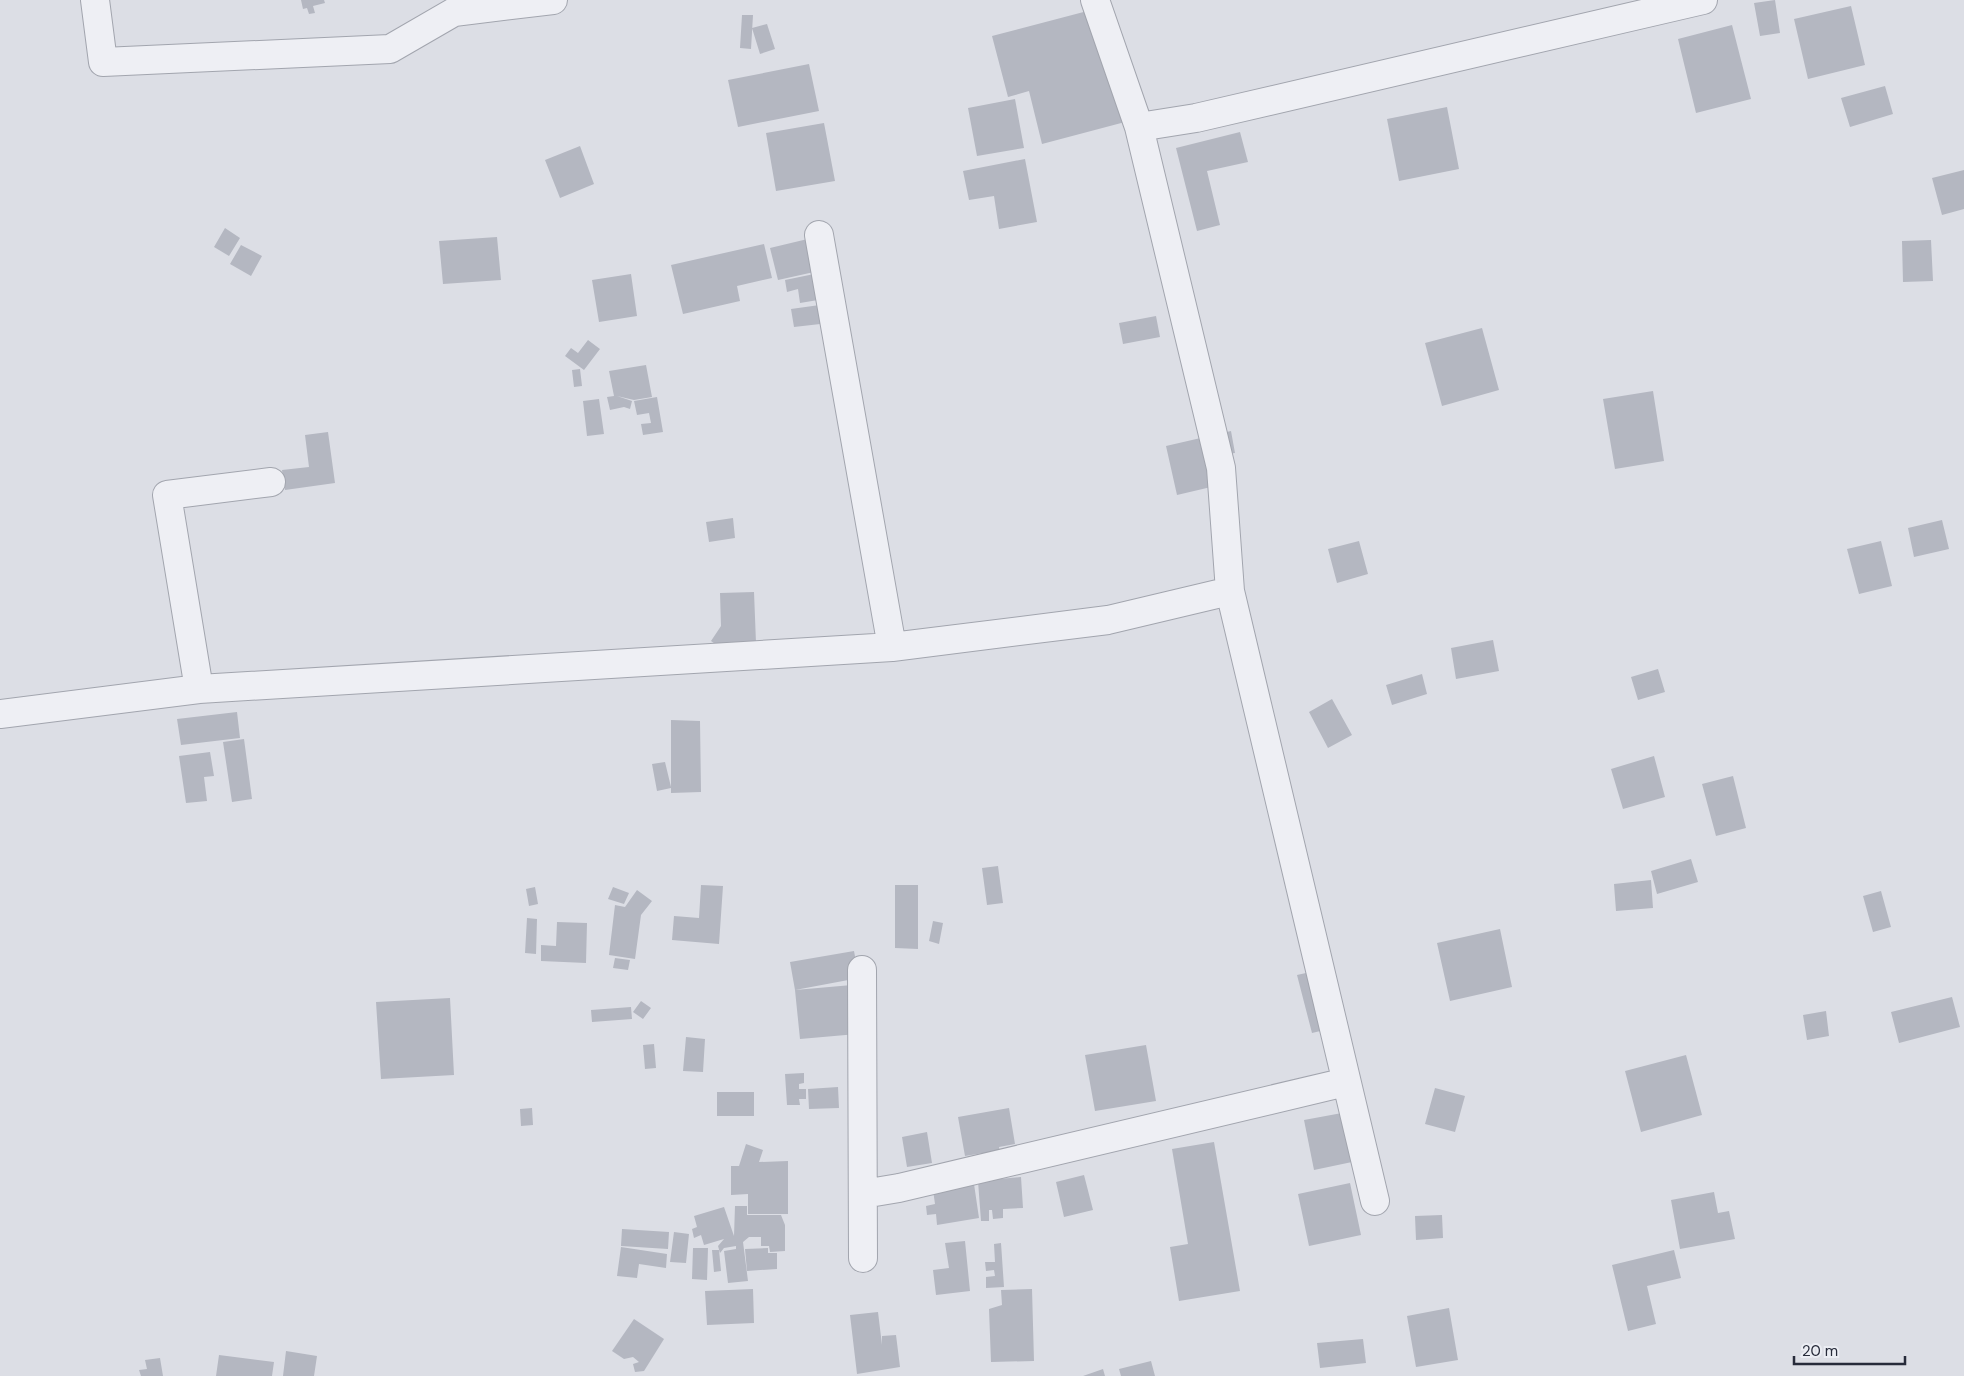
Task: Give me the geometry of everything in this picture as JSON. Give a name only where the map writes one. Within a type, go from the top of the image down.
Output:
[{"type":"street","points":[[95,0],[103,62],[390,49],[454,12],[553,0]]},
{"type":"street","points":[[1095,0],[1139,127],[1221,468],[1230,591],[1375,1202]]},
{"type":"street","points":[[1139,127],[1196,118],[1703,0]]},
{"type":"street","points":[[819,235],[892,647]]},
{"type":"street","points":[[199,690],[167,495],[271,482]]},
{"type":"street","points":[[0,714],[199,690],[892,647],[1108,620],[1230,591]]},
{"type":"street","points":[[862,970],[863,1258]]},
{"type":"street","points":[[863,1194],[899,1188],[1346,1082]]},
{"type":"building","points":[[301,0],[324,0],[325,3],[313,6],[315,13],[309,14],[307,8],[303,9]]},
{"type":"building","points":[[1775,0],[1780,33],[1760,36],[1754,3]]},
{"type":"building","points":[[1851,6],[1865,65],[1808,79],[1794,19]]},
{"type":"building","points":[[1095,9],[1125,122],[1042,144],[1029,91],[1008,97],[992,36]]},
{"type":"building","points":[[742,15],[753,15],[751,49],[740,48]]},
{"type":"building","points":[[767,24],[775,49],[760,54],[752,28]]},
{"type":"building","points":[[1732,25],[1751,99],[1696,113],[1678,39]]},
{"type":"building","points":[[809,64],[819,111],[738,127],[728,80]]},
{"type":"building","points":[[1885,86],[1893,114],[1850,127],[1841,98]]},
{"type":"building","points":[[1015,99],[1024,148],[977,156],[968,108]]},
{"type":"building","points":[[1447,107],[1459,169],[1399,181],[1387,119]]},
{"type":"building","points":[[824,123],[835,181],[776,191],[766,133]]},
{"type":"building","points":[[1240,132],[1248,162],[1207,171],[1220,225],[1197,231],[1176,148]]},
{"type":"building","points":[[580,146],[594,184],[560,198],[545,160]]},
{"type":"building","points":[[1025,159],[1037,222],[999,229],[994,196],[969,200],[963,171]]},
{"type":"building","points":[[1964,170],[1964,209],[1942,215],[1932,178]]},
{"type":"building","points":[[225,228],[240,238],[229,256],[214,247]]},
{"type":"building","points":[[497,237],[501,280],[443,284],[439,241]]},
{"type":"building","points":[[816,237],[823,270],[778,280],[770,248]]},
{"type":"building","points":[[1931,240],[1933,281],[1903,282],[1902,241]]},
{"type":"building","points":[[764,244],[772,278],[737,286],[740,301],[683,314],[671,265]]},
{"type":"building","points":[[241,245],[262,256],[251,276],[230,264]]},
{"type":"building","points":[[819,273],[824,299],[800,303],[798,289],[787,292],[785,280]]},
{"type":"building","points":[[631,274],[637,316],[599,322],[592,280]]},
{"type":"building","points":[[827,304],[829,323],[794,327],[791,309]]},
{"type":"building","points":[[1156,316],[1160,337],[1123,344],[1119,323]]},
{"type":"building","points":[[1482,328],[1499,390],[1442,406],[1425,343]]},
{"type":"building","points":[[588,340],[600,349],[584,370],[565,356],[571,348],[578,353]]},
{"type":"building","points":[[646,365],[652,397],[634,400],[617,396],[632,401],[630,409],[624,407],[610,410],[607,397],[614,396],[609,371]]},
{"type":"building","points":[[580,369],[582,386],[574,387],[572,370]]},
{"type":"building","points":[[1653,391],[1664,461],[1615,469],[1603,399]]},
{"type":"building","points":[[657,397],[663,432],[643,435],[641,424],[651,423],[649,413],[637,415],[634,401]]},
{"type":"building","points":[[599,399],[604,434],[587,436],[583,401]]},
{"type":"building","points":[[1231,431],[1235,453],[1222,455],[1228,483],[1177,495],[1166,446]]},
{"type":"building","points":[[328,432],[335,483],[285,490],[282,470],[309,467],[305,435]]},
{"type":"building","points":[[733,518],[735,538],[709,542],[706,522]]},
{"type":"building","points":[[1942,520],[1949,549],[1914,557],[1908,528]]},
{"type":"building","points":[[1359,541],[1368,574],[1337,583],[1328,549]]},
{"type":"building","points":[[1881,541],[1892,586],[1859,594],[1847,549]]},
{"type":"building","points":[[754,592],[756,643],[731,655],[711,641],[721,626],[720,593]]},
{"type":"building","points":[[1493,640],[1499,671],[1456,679],[1451,648]]},
{"type":"building","points":[[1658,669],[1665,692],[1638,700],[1631,677]]},
{"type":"building","points":[[1422,674],[1427,694],[1392,705],[1386,685]]},
{"type":"building","points":[[1332,699],[1352,735],[1328,748],[1309,712]]},
{"type":"building","points":[[237,712],[240,738],[181,745],[177,719]]},
{"type":"building","points":[[671,720],[700,721],[701,792],[671,793],[671,788],[657,791],[652,764],[665,762],[671,787]]},
{"type":"building","points":[[244,739],[252,799],[232,802],[223,742]]},
{"type":"building","points":[[210,752],[214,776],[204,777],[207,801],[186,803],[179,756]]},
{"type":"building","points":[[1654,756],[1665,797],[1623,809],[1611,769]]},
{"type":"building","points":[[1733,776],[1746,828],[1716,836],[1702,784]]},
{"type":"building","points":[[1691,859],[1698,882],[1657,894],[1651,871]]},
{"type":"building","points":[[998,866],[1003,903],[987,905],[982,868]]},
{"type":"building","points":[[1651,880],[1653,908],[1616,911],[1614,884]]},
{"type":"building","points":[[701,885],[723,886],[719,944],[672,940],[674,916],[699,918]]},
{"type":"building","points":[[895,885],[918,885],[918,949],[895,948]]},
{"type":"building","points":[[535,887],[538,904],[529,906],[526,889]]},
{"type":"building","points":[[613,887],[629,893],[624,904],[608,899]]},
{"type":"building","points":[[637,890],[652,901],[641,915],[635,959],[609,955],[615,905],[625,907]]},
{"type":"building","points":[[1881,891],[1891,927],[1873,932],[1863,896]]},
{"type":"building","points":[[527,918],[537,919],[536,954],[525,953]]},
{"type":"building","points":[[933,921],[943,923],[939,944],[929,941]]},
{"type":"building","points":[[557,922],[587,923],[586,963],[541,961],[541,945],[556,946]]},
{"type":"building","points":[[1500,929],[1512,987],[1450,1001],[1437,943]]},
{"type":"building","points":[[854,951],[859,978],[795,990],[790,962]]},
{"type":"building","points":[[615,958],[630,960],[628,970],[613,968]]},
{"type":"building","points":[[1324,969],[1337,1027],[1312,1033],[1297,975]]},
{"type":"building","points":[[852,985],[857,1034],[800,1039],[795,990]]},
{"type":"building","points":[[1952,997],[1960,1027],[1899,1043],[1891,1012]]},
{"type":"building","points":[[450,998],[454,1075],[381,1079],[376,1002]]},
{"type":"building","points":[[641,1001],[651,1008],[643,1019],[633,1012]]},
{"type":"building","points":[[631,1007],[632,1019],[592,1022],[591,1010]]},
{"type":"building","points":[[1826,1011],[1829,1036],[1807,1040],[1803,1015]]},
{"type":"building","points":[[686,1037],[705,1039],[703,1072],[683,1071]]},
{"type":"building","points":[[654,1044],[656,1068],[645,1069],[643,1045]]},
{"type":"building","points":[[1146,1045],[1156,1101],[1095,1111],[1085,1055]]},
{"type":"building","points":[[1686,1055],[1702,1115],[1641,1132],[1625,1071]]},
{"type":"building","points":[[804,1073],[804,1083],[799,1084],[799,1089],[806,1089],[806,1099],[799,1099],[800,1105],[787,1105],[785,1074]]},
{"type":"building","points":[[838,1087],[839,1108],[809,1109],[808,1089]]},
{"type":"building","points":[[1435,1088],[1465,1096],[1455,1132],[1425,1124]]},
{"type":"building","points":[[717,1092],[754,1092],[754,1116],[717,1116]]},
{"type":"building","points":[[532,1108],[533,1125],[521,1126],[520,1109]]},
{"type":"building","points":[[1009,1108],[1015,1144],[999,1147],[1000,1156],[985,1159],[983,1153],[965,1156],[958,1117]]},
{"type":"building","points":[[1342,1113],[1352,1162],[1314,1170],[1304,1120]]},
{"type":"building","points":[[927,1132],[932,1163],[907,1167],[902,1137]]},
{"type":"building","points":[[1214,1142],[1240,1291],[1179,1301],[1170,1247],[1188,1244],[1172,1149]]},
{"type":"building","points":[[746,1144],[763,1150],[759,1162],[788,1161],[788,1214],[748,1214],[748,1194],[731,1195],[731,1166],[739,1166]]},
{"type":"building","points":[[1084,1175],[1093,1210],[1064,1217],[1056,1182]]},
{"type":"building","points":[[1021,1177],[1023,1208],[1003,1209],[1003,1218],[993,1219],[992,1210],[989,1210],[989,1221],[981,1221],[978,1181]]},
{"type":"building","points":[[1350,1183],[1361,1235],[1309,1246],[1298,1194]]},
{"type":"building","points":[[974,1184],[979,1218],[937,1225],[936,1214],[927,1215],[926,1206],[935,1204],[933,1190]]},
{"type":"building","points":[[1714,1192],[1718,1213],[1729,1211],[1735,1239],[1680,1249],[1671,1200]]},
{"type":"building","points":[[735,1206],[747,1206],[747,1215],[781,1215],[785,1225],[785,1251],[770,1252],[769,1246],[761,1246],[761,1237],[749,1237],[743,1242],[748,1281],[728,1283],[724,1251],[736,1249],[736,1246],[724,1248],[720,1253],[718,1246],[724,1239],[704,1245],[701,1235],[694,1238],[692,1229],[697,1227],[694,1216],[724,1207],[734,1236]]},
{"type":"building","points":[[1442,1215],[1443,1238],[1416,1240],[1415,1216]]},
{"type":"building","points":[[622,1229],[669,1232],[668,1249],[621,1246]]},
{"type":"building","points":[[674,1232],[689,1234],[686,1263],[670,1262]]},
{"type":"building","points":[[965,1241],[970,1291],[936,1295],[933,1270],[949,1268],[945,1243]]},
{"type":"building","points":[[1001,1243],[1004,1287],[986,1288],[986,1277],[995,1276],[994,1270],[986,1271],[985,1262],[995,1262],[994,1244]]},
{"type":"building","points":[[621,1247],[667,1254],[666,1268],[639,1264],[637,1278],[617,1276]]},
{"type":"building","points":[[693,1248],[708,1248],[707,1280],[692,1279]]},
{"type":"building","points":[[768,1248],[768,1253],[777,1253],[777,1269],[747,1271],[745,1249]]},
{"type":"building","points":[[712,1250],[719,1250],[721,1271],[714,1272]]},
{"type":"building","points":[[1674,1250],[1681,1278],[1647,1286],[1656,1324],[1628,1331],[1612,1265]]},
{"type":"building","points":[[753,1289],[754,1323],[707,1325],[705,1291]]},
{"type":"building","points":[[1032,1289],[1034,1361],[991,1362],[989,1309],[1002,1305],[1001,1290]]},
{"type":"building","points":[[1449,1308],[1458,1360],[1416,1367],[1407,1316]]},
{"type":"building","points":[[878,1312],[882,1345],[882,1336],[896,1335],[900,1367],[857,1374],[850,1315]]},
{"type":"building","points":[[634,1319],[664,1339],[644,1371],[635,1372],[633,1364],[639,1362],[633,1357],[624,1359],[612,1351]]},
{"type":"building","points":[[1363,1339],[1366,1363],[1320,1368],[1317,1343]]},
{"type":"building","points":[[286,1351],[317,1356],[314,1376],[283,1376]]},
{"type":"building","points":[[219,1355],[274,1362],[272,1376],[216,1376]]},
{"type":"building","points":[[160,1358],[163,1376],[141,1376],[139,1370],[147,1369],[145,1360]]},
{"type":"building","points":[[1151,1361],[1155,1376],[1121,1376],[1119,1369]]},
{"type":"building","points":[[1103,1369],[1105,1376],[1083,1376]]}]
